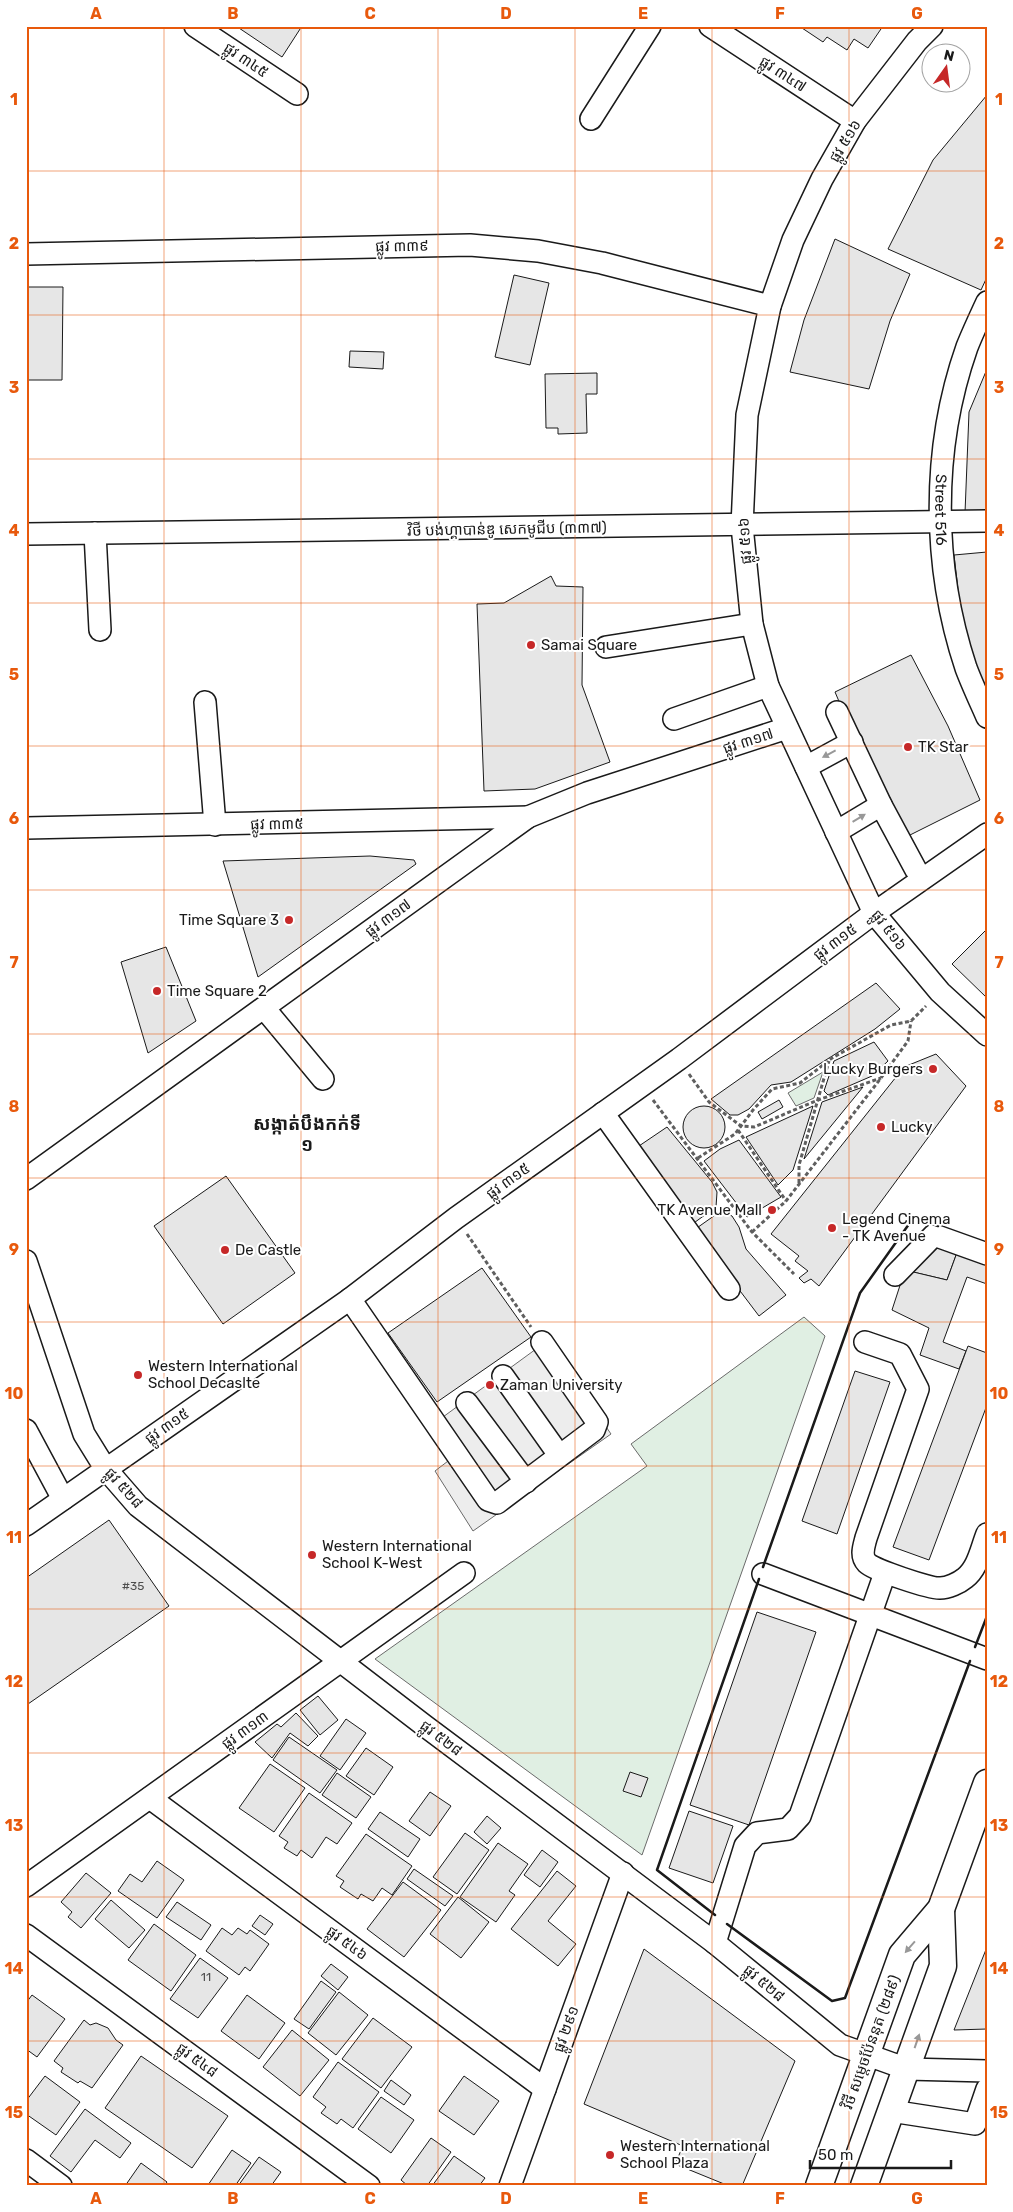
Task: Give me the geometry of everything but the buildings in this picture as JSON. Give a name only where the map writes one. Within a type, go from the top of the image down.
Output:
[{"type":"main road","name":"វិថី សម្តេចប៉ែននុត (២៨៩)","points":[[819,2186],[902,1955],[941,1910],[987,1783]]},
{"type":"main road","name":"វិថី សម្តេចប៉ែននុត (២៨៩)","points":[[864,2186],[943,1966],[941,1910]]},
{"type":"street","name":"ផ្លូវ ៣៤៥","points":[[195,26],[297,94]]},
{"type":"street","points":[[590,119],[650,26]]},
{"type":"street","name":"ផ្លូវ ៣៤៧","points":[[710,26],[855,121]]},
{"type":"street","name":"ផ្លូវ ៥១៦","points":[[932,26],[917,41],[855,121],[822,179],[797,231],[770,306],[747,414],[742,526],[752,624],[768,686],[874,913],[940,992],[987,1035]]},
{"type":"street","name":"ផ្លូវ ៣៣៩","points":[[26,254],[470,245],[538,251],[592,261],[770,306]]},
{"type":"street","name":"Street 516","points":[[987,302],[967,348],[950,410],[941,473],[940,522],[947,596],[966,668],[987,717]]},
{"type":"street","name":"វិថី បង់ហ្គាបាន់ឌូ សេកមូជីប (៣៣៧)","points":[[26,534],[742,526],[987,521]]},
{"type":"street","points":[[95,533],[100,630]]},
{"type":"street","points":[[606,647],[752,624]]},
{"type":"street","points":[[674,719],[768,686]]},
{"type":"street","points":[[205,702],[215,825]]},
{"type":"street","points":[[838,712],[881,805],[916,870]]},
{"type":"street","name":"ផ្លូវ ៣១៧","points":[[26,1179],[528,817],[587,793],[787,728]]},
{"type":"street","points":[[806,766],[852,742]]},
{"type":"street","points":[[836,832],[881,805]]},
{"type":"street","name":"ផ្លូវ ៣៣៥","points":[[26,828],[528,817]]},
{"type":"street","name":"ផ្លូវ ៣១៥","points":[[26,1525],[105,1468],[350,1299],[456,1218],[642,1086],[874,913],[987,834]]},
{"type":"street","points":[[264,1008],[324,1080]]},
{"type":"street","points":[[603,1113],[729,1289]]},
{"type":"street","points":[[895,1275],[934,1235],[987,1254]]},
{"type":"street","name":"ផ្លូវ ៥២៨","points":[[26,1261],[84,1434],[105,1468],[138,1506],[715,1942],[840,2045],[907,2069],[987,2071]]},
{"type":"street","points":[[350,1299],[488,1500],[497,1503],[594,1430],[597,1422],[542,1342]]},
{"type":"street","points":[[864,1342],[900,1354],[918,1389],[866,1538],[862,1553],[867,1563],[885,1573],[939,1589],[965,1578],[974,1569],[987,1534]]},
{"type":"street","points":[[502,1376],[559,1455]]},
{"type":"street","points":[[467,1403],[526,1482]]},
{"type":"street","points":[[26,1430],[63,1498]]},
{"type":"street","name":"ផ្លូវ ៣១៣","points":[[26,1886],[464,1573]]},
{"type":"street","points":[[715,1942],[745,1846],[757,1833],[788,1829],[800,1816],[885,1573]]},
{"type":"street","points":[[763,1574],[987,1659]]},
{"type":"street","name":"ផ្លូវ ៥៤៦","points":[[150,1798],[545,2089]]},
{"type":"street","name":"ផ្លូវ ២៩១","points":[[510,2186],[623,1873]]},
{"type":"street","name":"ផ្លូវ ៥៤៨","points":[[26,1935],[369,2186]]},
{"type":"street","points":[[891,2111],[975,2124],[987,2089]]},
{"type":"street","points":[[26,2160],[61,2186]]},
{"type":"path","points":[[698,1158],[738,1130],[772,1089],[800,1083],[829,1061],[890,1025],[911,1021],[940,992]]},
{"type":"path","points":[[752,1232],[786,1201],[882,1078],[908,1041],[911,1021]]},
{"type":"path","points":[[679,1059],[709,1102],[740,1126],[754,1127],[818,1100],[882,1078]]},
{"type":"path","points":[[799,1184],[799,1165],[829,1061]]},
{"type":"path","points":[[642,1086],[752,1232],[794,1274]]},
{"type":"path","points":[[738,1130],[786,1201]]},
{"type":"path","points":[[473,1243],[542,1342]]},
{"type":"green space","points":[[823,1072],[814,1098],[796,1106],[788,1093]]},
{"type":"green space","points":[[804,1317],[825,1336],[642,1855],[375,1659],[647,1466],[631,1444]]},
{"type":"shaded area","points":[[547,1341],[611,1434],[473,1531],[435,1471],[452,1458],[432,1425]]},
{"type":"wall","points":[[763,1567],[860,1293],[914,1217],[938,1226]]},
{"type":"wall","points":[[715,1915],[657,1870],[759,1579]]},
{"type":"wall","points":[[975,1647],[987,1616]]},
{"type":"wall","points":[[727,1924],[832,2001],[845,1998],[970,1661]]},
{"type":"place","name":"Samai Square","points":[[531,645]]},
{"type":"place","name":"TK Star","points":[[908,747]]},
{"type":"place","name":"Time Square 3","points":[[289,920]]},
{"type":"place","name":"Time Square 2","points":[[157,991]]},
{"type":"place","name":"Lucky Burgers","points":[[933,1069]]},
{"type":"place","name":"Lucky","points":[[881,1127]]},
{"type":"place","name":"TK Avenue Mall","points":[[772,1210]]},
{"type":"place","name":"Legend Cinema - TK Avenue","points":[[832,1228]]},
{"type":"place","name":"De Castle","points":[[225,1250]]},
{"type":"place","name":"Western International School Decaslte","points":[[138,1375]]},
{"type":"place","name":"Zaman University","points":[[490,1385]]},
{"type":"place","name":"Western International School K-West","points":[[312,1555]]},
{"type":"place","name":"Western International School Plaza","points":[[610,2155]]},
{"type":"district","name":"សង្កាត់បឹងកក់ទី ១","points":[[307,1134]]}]
